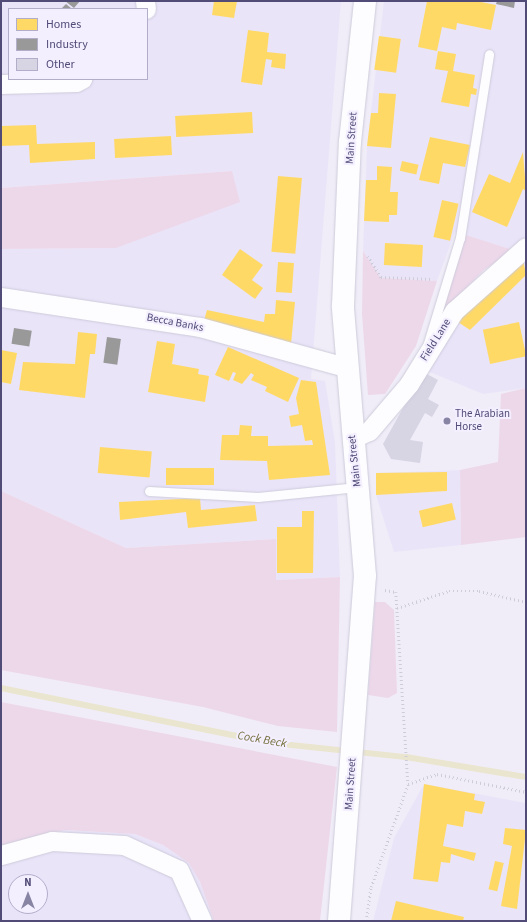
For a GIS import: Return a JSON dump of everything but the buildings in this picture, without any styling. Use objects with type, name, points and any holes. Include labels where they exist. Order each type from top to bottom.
[{"type":"street","name":"Main Street","points":[[339,921],[358,700],[364,576],[358,487],[345,367],[343,306],[347,248],[350,142],[365,1]]},
{"type":"street","points":[[1,84],[76,82],[80,80]]},
{"type":"street","name":"Field Lane","points":[[352,438],[369,431],[425,358],[454,311],[526,247]]},
{"type":"street","name":"Becca Banks","points":[[1,297],[200,327],[345,367]]},
{"type":"street","points":[[1,855],[52,841],[124,845],[179,870],[202,921]]},
{"type":"lane","points":[[425,358],[446,280],[460,238],[490,54]]},
{"type":"lane","points":[[149,492],[258,497],[358,487]]},
{"type":"path","points":[[347,248],[363,248],[381,277],[446,280]]},
{"type":"path","points":[[364,576],[381,588],[396,592],[402,727],[408,784],[371,887],[366,921]]},
{"type":"path","points":[[397,608],[449,591],[479,591],[526,602]]},
{"type":"path","points":[[408,784],[437,774],[526,792]]},
{"type":"shaded area","points":[[1,1],[341,1],[311,379],[325,381],[335,442],[340,577],[276,580],[276,539],[126,548],[1,491],[1,249],[116,248],[232,171],[1,188]]},
{"type":"shaded area","points":[[384,1],[526,1],[526,254],[455,232],[437,281],[381,278],[363,251],[367,146]]},
{"type":"shaded area","points":[[232,171],[240,202],[116,248],[1,249],[1,188]]},
{"type":"shaded area","points":[[466,235],[513,250],[484,270],[441,313]]},
{"type":"shaded area","points":[[363,251],[381,278],[437,281],[416,346],[385,394],[368,395],[362,314]]},
{"type":"shaded area","points":[[526,256],[526,388],[483,394],[425,370],[449,326]]},
{"type":"shaded area","points":[[526,388],[526,537],[461,545],[460,470],[498,462],[501,394]]},
{"type":"shaded area","points":[[460,470],[461,545],[394,552],[376,495],[376,473]]},
{"type":"shaded area","points":[[1,491],[126,548],[276,539],[276,580],[340,577],[337,732],[278,726],[203,707],[1,670]]},
{"type":"shaded area","points":[[375,602],[385,602],[394,610],[397,693],[388,698],[368,695]]},
{"type":"shaded area","points":[[1,702],[337,767],[320,921],[214,921],[200,882],[189,863],[163,845],[135,834],[65,830],[1,845]]},
{"type":"shaded area","points":[[424,784],[526,803],[526,921],[373,921],[394,838]]},
{"type":"shaded area","points":[[65,830],[135,834],[163,845],[189,863],[200,882],[214,921],[1,921],[1,845]]},
{"type":"waterway","name":"Cock Beck","points":[[1,688],[272,743],[406,757],[526,777]]},
{"type":"place","name":"The Arabian Horse","points":[[447,421]]}]
